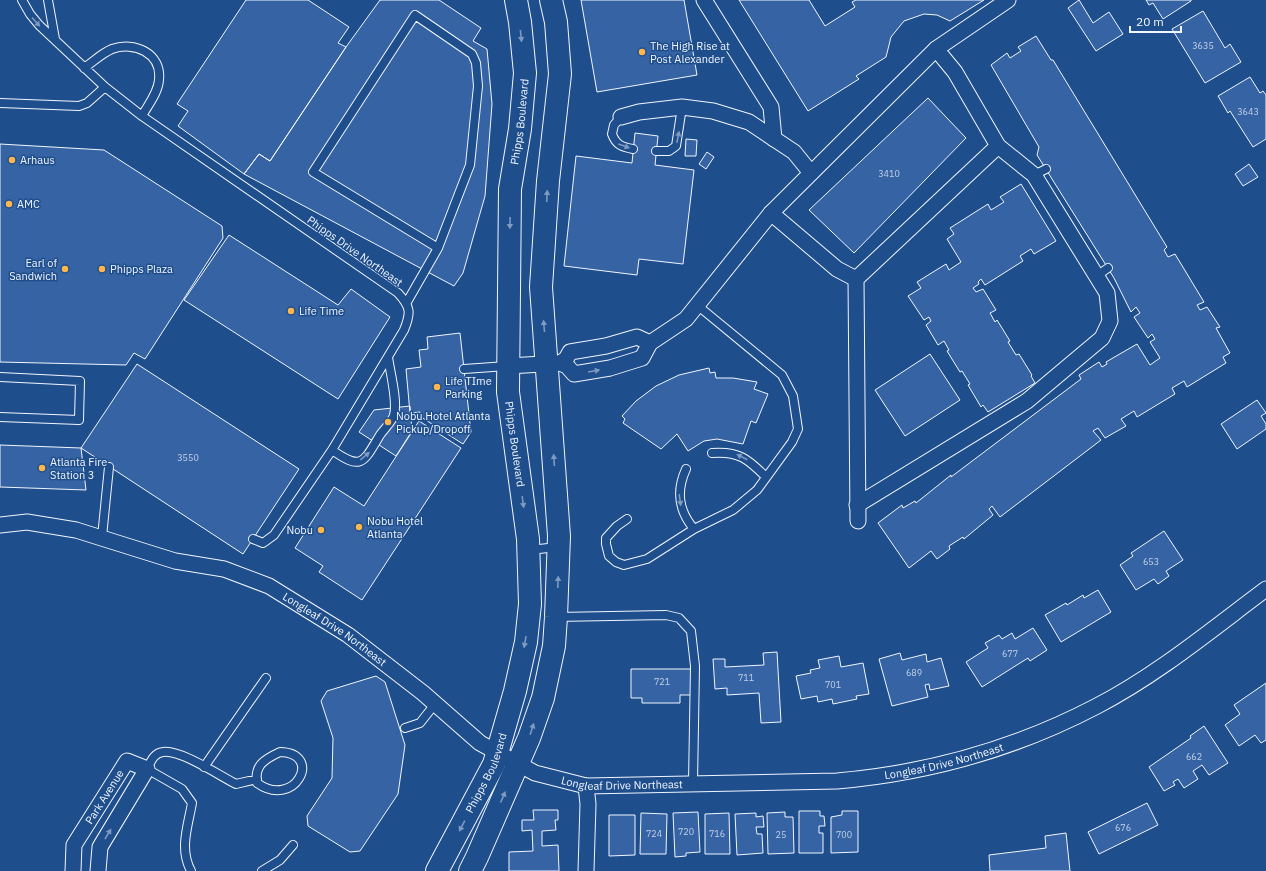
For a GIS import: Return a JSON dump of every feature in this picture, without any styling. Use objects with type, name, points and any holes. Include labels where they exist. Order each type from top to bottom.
[{"type":"main road","name":"Phipps Boulevard","points":[[437,871],[498,754],[515,691],[526,642],[530,604],[529,550],[509,403],[508,366],[510,189],[520,129],[525,73],[520,22],[516,0]]},
{"type":"main road","points":[[470,871],[478,857],[529,738],[543,698],[554,646],[559,546],[554,364],[541,287],[548,181],[560,74],[556,22],[551,0]]},
{"type":"street","points":[[704,0],[772,107],[774,139]]},
{"type":"street","points":[[508,366],[554,364],[567,366],[574,374],[610,368],[642,358],[650,343],[686,319],[771,213],[936,49],[1008,0]]},
{"type":"street","points":[[857,504],[1027,401],[1102,338],[1110,321],[1103,272],[1040,172],[998,146],[955,72],[936,49]]},
{"type":"street","points":[[621,117],[639,112],[682,108],[713,111],[749,122],[794,152],[811,173]]},
{"type":"street","points":[[858,521],[856,279],[998,146]]},
{"type":"street","points":[[771,213],[837,269],[856,279]]},
{"type":"street","points":[[554,364],[566,359],[570,352],[606,346],[637,337],[650,343]]},
{"type":"street","name":"Longleaf Drive Northeast","points":[[0,525],[27,522],[76,530],[175,561],[224,569],[269,586],[348,635],[435,704],[473,737],[498,754],[535,773],[586,786],[836,781],[918,771],[996,751],[1036,735],[1098,706],[1156,670],[1266,589]]},
{"type":"street","name":"Park Avenue","points":[[73,871],[74,845],[127,761],[147,769],[100,847],[98,871]]},
{"type":"street","points":[[586,786],[588,804],[586,871]]},
{"type":"lane","name":"Phipps Drive Northeast","points":[[22,0],[30,14],[105,87],[142,116],[398,293],[407,302],[408,319],[404,330],[332,450],[274,536],[263,543],[253,539]]},
{"type":"lane","points":[[48,0],[55,39]]},
{"type":"lane","points":[[407,302],[438,248],[470,165],[478,86],[476,63],[472,54],[415,15],[313,172],[438,248]]},
{"type":"lane","points":[[84,68],[111,49],[124,46],[138,47],[150,55],[157,66],[159,80],[154,96],[142,116]]},
{"type":"lane","points":[[0,103],[79,106],[91,100],[105,87]]},
{"type":"lane","points":[[656,151],[669,151],[676,146],[682,108]]},
{"type":"lane","points":[[621,117],[614,125],[612,134],[615,142],[623,147],[634,149]]},
{"type":"lane","points":[[627,519],[617,526],[606,538],[609,556],[616,562],[624,565],[647,559],[694,529],[733,510],[757,490],[792,442],[798,429],[793,396],[782,375],[697,305]]},
{"type":"lane","points":[[332,450],[349,461],[358,462],[369,455],[394,416],[395,406],[388,357]]},
{"type":"lane","points":[[464,369],[508,366]]},
{"type":"lane","points":[[0,377],[80,381],[79,420],[0,417]]},
{"type":"lane","points":[[371,385],[380,379],[385,378],[392,385]]},
{"type":"lane","points":[[712,452],[727,452],[742,456],[766,477]]},
{"type":"lane","points":[[102,537],[109,467]]},
{"type":"lane","points":[[686,469],[680,482],[679,497],[682,512],[694,529]]},
{"type":"lane","points":[[529,550],[559,546]]},
{"type":"lane","points":[[556,617],[666,615],[680,618],[691,630],[695,666],[693,783]]},
{"type":"lane","points":[[204,766],[266,678]]},
{"type":"lane","points":[[405,728],[420,723],[435,704]]},
{"type":"lane","points":[[191,871],[185,852],[184,838],[192,803],[182,789],[147,769],[153,757],[163,752],[182,755],[236,784],[257,780]]},
{"type":"lane","points":[[280,752],[289,752],[298,757],[302,765],[302,775],[296,783],[287,789],[278,791],[266,789],[257,782],[257,780],[256,772],[260,763],[268,757],[280,752]]},
{"type":"lane","points":[[262,871],[280,860],[293,845]]},
{"type":"building","points":[[246,0],[308,0],[349,27],[338,43],[346,47],[270,161],[259,154],[244,174],[178,126],[188,111],[177,104]]},
{"type":"building","points":[[380,0],[439,0],[481,28],[473,41],[487,49],[492,104],[485,196],[463,273],[454,286],[244,174],[259,154],[270,161],[346,47]]},
{"type":"building","name":"The High Rise at Post Alexander","points":[[581,0],[684,0],[697,75],[597,92]]},
{"type":"building","points":[[739,0],[809,0],[825,26],[855,7],[852,2],[856,0],[984,0],[950,21],[937,15],[924,14],[904,21],[891,37],[886,57],[856,76],[859,79],[808,111]]},
{"type":"building","points":[[1079,0],[1093,23],[1109,12],[1123,34],[1096,51],[1068,8]]},
{"type":"building","points":[[1146,0],[1191,1],[1163,19],[1153,3],[1149,5]]},
{"type":"building","points":[[1203,11],[1225,48],[1230,44],[1241,62],[1205,83],[1172,29]]},
{"type":"building","points":[[1036,36],[1051,60],[1053,60],[1167,247],[1164,250],[1168,257],[1175,254],[1204,302],[1197,305],[1200,310],[1207,307],[1220,327],[1216,328],[1230,353],[1223,357],[1226,363],[1187,387],[1184,381],[1172,388],[1175,394],[1137,417],[1134,411],[1121,419],[1126,426],[1105,438],[1098,428],[1093,431],[1101,440],[1000,517],[992,506],[989,509],[993,515],[964,539],[963,537],[949,546],[950,549],[937,559],[931,551],[909,568],[878,523],[902,505],[903,508],[915,501],[916,503],[951,475],[951,477],[1081,379],[1079,375],[1099,362],[1102,367],[1107,364],[1106,362],[1137,344],[1150,365],[1160,358],[1150,342],[1155,339],[1152,334],[1148,338],[1134,317],[1140,313],[1136,307],[1131,312],[1114,278],[1037,155],[1039,147],[991,65],[1007,53],[1010,58],[1021,51],[1018,47]]},
{"type":"building","points":[[1250,77],[1260,93],[1263,91],[1266,95],[1266,139],[1253,147],[1230,111],[1228,113],[1218,96]]},
{"type":"building","points":[[928,98],[966,138],[854,253],[809,210]]},
{"type":"building","points":[[635,133],[658,136],[655,165],[694,170],[683,264],[639,259],[637,275],[564,266],[576,156],[632,163]]},
{"type":"building","points":[[686,139],[697,140],[696,156],[685,156]]},
{"type":"building","name":"Phipps Plaza","points":[[0,144],[104,150],[222,226],[223,238],[145,359],[134,353],[126,365],[0,362]]},
{"type":"building","points":[[707,152],[714,157],[706,169],[699,164]]},
{"type":"building","points":[[1249,164],[1258,177],[1243,186],[1235,174]]},
{"type":"building","points":[[1021,184],[1056,241],[1034,254],[1031,249],[1020,256],[1023,261],[985,285],[981,279],[978,282],[979,284],[973,288],[976,292],[983,289],[996,310],[990,313],[995,322],[997,320],[1010,341],[1008,342],[1016,355],[1019,354],[1032,375],[1031,376],[1035,383],[988,412],[983,405],[981,407],[968,385],[970,384],[962,371],[960,372],[947,351],[949,350],[944,341],[938,345],[926,325],[931,321],[929,317],[924,320],[908,296],[921,288],[917,282],[946,264],[949,270],[961,262],[947,239],[954,234],[950,228],[988,204],[991,210],[1004,202],[1000,197]]},
{"type":"building","name":"Life Time","points":[[229,235],[338,305],[351,289],[390,317],[338,399],[184,300]]},
{"type":"building","name":"Life TIme Parking","points":[[460,333],[471,432],[463,444],[421,417],[420,412],[410,413],[406,369],[421,367],[419,350],[428,349],[427,337]]},
{"type":"building","points":[[930,354],[960,400],[905,436],[875,390]]},
{"type":"building","points":[[137,364],[299,469],[243,554],[81,448]]},
{"type":"building","points":[[709,368],[710,373],[715,372],[716,378],[733,378],[757,382],[754,389],[768,394],[756,423],[751,421],[743,444],[717,439],[704,441],[688,451],[677,434],[661,449],[623,423],[625,419],[622,416],[636,401],[656,386],[679,375]]},
{"type":"building","points":[[1257,400],[1266,413],[1261,416],[1266,424],[1266,429],[1237,449],[1221,424]]},
{"type":"building","name":"Nobu Hotel Atlanta Pickup/Dropoff","points":[[410,406],[412,431],[396,456],[359,432],[374,410]]},
{"type":"building","name":"Nobu Hotel Atlanta","points":[[419,421],[461,448],[362,600],[319,572],[323,566],[295,548],[334,487],[364,506]]},
{"type":"building","name":"Atlanta Fire Station 3","points":[[0,445],[81,448],[86,490],[0,487]]},
{"type":"building","points":[[1164,531],[1183,560],[1166,571],[1169,576],[1158,584],[1154,579],[1136,590],[1120,565],[1133,556],[1131,553]]},
{"type":"building","points":[[1098,590],[1111,612],[1061,642],[1045,615],[1066,603],[1067,605],[1083,595],[1084,598]]},
{"type":"building","points":[[1033,628],[1047,650],[1030,661],[1028,658],[982,687],[966,662],[988,648],[985,643],[999,635],[1002,639],[1012,633],[1015,639]]},
{"type":"building","points":[[777,652],[781,722],[761,723],[759,693],[727,695],[727,688],[715,689],[713,659],[725,659],[725,667],[764,665],[763,653]]},
{"type":"building","points":[[900,653],[902,660],[926,654],[927,662],[941,658],[949,686],[930,690],[929,684],[925,685],[928,697],[892,706],[879,659]]},
{"type":"building","points":[[839,656],[841,667],[863,663],[869,694],[856,696],[857,699],[833,704],[832,699],[818,702],[817,696],[801,699],[796,676],[811,673],[810,670],[820,668],[818,660]]},
{"type":"building","points":[[631,669],[693,669],[693,695],[680,695],[680,703],[642,703],[642,698],[631,698]]},
{"type":"building","points":[[376,676],[385,682],[405,745],[398,794],[360,851],[350,852],[308,826],[307,816],[332,778],[333,738],[321,701],[327,691]]},
{"type":"building","points":[[1266,683],[1266,740],[1261,743],[1255,735],[1239,746],[1225,725],[1240,714],[1234,705]]},
{"type":"building","points":[[1204,726],[1228,763],[1209,775],[1202,765],[1193,771],[1198,779],[1184,788],[1178,779],[1173,782],[1175,785],[1164,791],[1149,767],[1191,738],[1190,736]]},
{"type":"building","points":[[1147,803],[1158,825],[1099,854],[1088,832]]},
{"type":"building","points":[[533,810],[558,810],[558,820],[555,820],[556,830],[542,831],[542,846],[558,845],[559,871],[509,871],[509,852],[533,851],[532,830],[522,831],[522,820],[534,820]]},
{"type":"building","points":[[799,811],[820,811],[820,816],[824,816],[825,826],[819,826],[819,833],[823,833],[823,853],[799,853]]},
{"type":"building","points":[[842,811],[858,811],[858,852],[831,853],[831,817],[842,815]]},
{"type":"building","points":[[698,812],[700,852],[686,853],[686,856],[675,857],[673,813]]},
{"type":"building","points":[[785,812],[785,817],[793,817],[794,853],[768,854],[767,813]]},
{"type":"building","points":[[641,813],[667,814],[666,854],[640,854]]},
{"type":"building","points":[[729,813],[730,854],[705,854],[705,814]]},
{"type":"building","points":[[756,813],[756,817],[763,816],[764,827],[756,827],[757,834],[762,834],[763,853],[737,855],[735,814]]},
{"type":"building","points":[[609,815],[635,815],[635,855],[609,856]]},
{"type":"building","points":[[1066,833],[1070,871],[990,871],[989,855],[1046,848],[1045,836]]},
{"type":"place","name":"The High Rise at Post Alexander","points":[[642,52]]},
{"type":"place","name":"Arhaus","points":[[12,160]]},
{"type":"place","name":"AMC","points":[[9,204]]},
{"type":"place","name":"Earl of Sandwich","points":[[65,269]]},
{"type":"place","name":"Phipps Plaza","points":[[102,269]]},
{"type":"place","name":"Life Time","points":[[291,311]]},
{"type":"place","name":"Life TIme Parking","points":[[437,387]]},
{"type":"place","name":"Nobu Hotel Atlanta Pickup/Dropoff","points":[[388,422]]},
{"type":"place","name":"Atlanta Fire Station 3","points":[[42,468]]},
{"type":"place","name":"Nobu Hotel Atlanta","points":[[359,527]]},
{"type":"place","name":"Nobu","points":[[321,530]]}]
